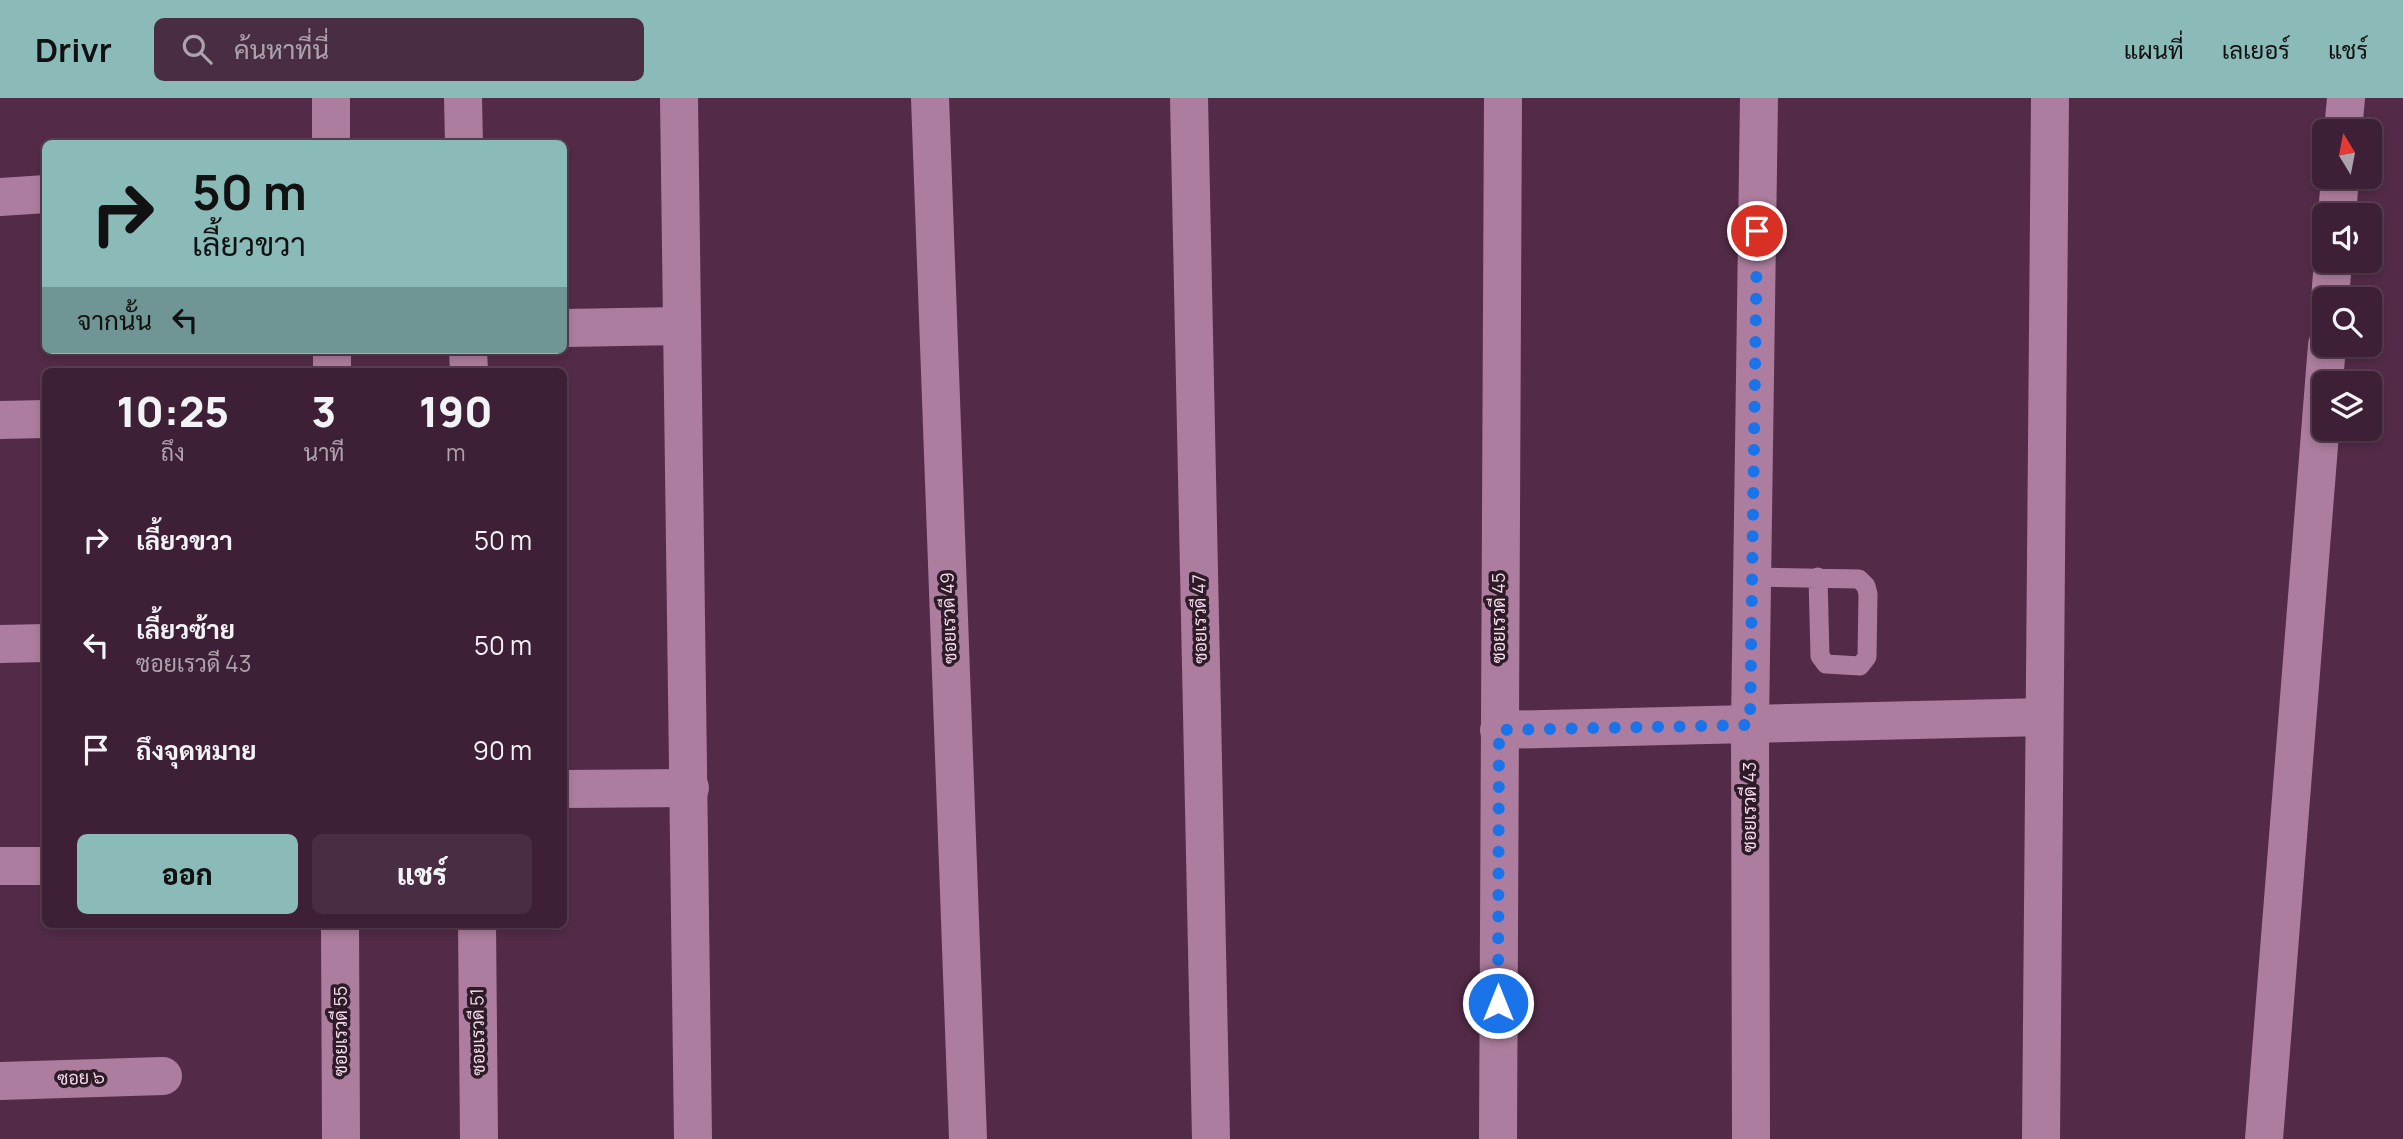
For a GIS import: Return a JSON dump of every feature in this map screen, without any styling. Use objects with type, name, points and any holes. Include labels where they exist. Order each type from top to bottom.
[{"type":"street","points":[[331,98],[331,140]]},
{"type":"street","points":[[463,98],[464,140]]},
{"type":"street","points":[[679,98],[693,1139]]},
{"type":"street","name":"ซอยเรวดี 49","points":[[930,98],[968,1139]]},
{"type":"street","name":"ซอยเรวดี 47","points":[[1189,98],[1212,1139]]},
{"type":"street","name":"ซอยเรวดี 45","points":[[1498,1139],[1503,98]]},
{"type":"street","name":"ซอยเรวดี 43","points":[[1751,1139],[1750,725],[1759,98]]},
{"type":"street","points":[[2041,1139],[2050,98]]},
{"type":"street","points":[[2344,119],[2346,98]]},
{"type":"street","points":[[0,197],[42,194]]},
{"type":"street","points":[[567,328],[681,327]]},
{"type":"street","points":[[2264,1139],[2326,357]]},
{"type":"street","points":[[0,420],[42,419]]},
{"type":"street","points":[[0,644],[42,643]]},
{"type":"street","points":[[1499,730],[2044,717]]},
{"type":"street","points":[[567,789],[690,788]]},
{"type":"street","points":[[0,866],[42,866]]},
{"type":"street","name":"ซอยเรวดี 55","points":[[340,928],[341,1139]]},
{"type":"street","name":"ซอยเรวดี 51","points":[[477,928],[479,1139]]},
{"type":"street","name":"ซอย ๖","points":[[0,1081],[163,1076]]},
{"type":"lane","points":[[1753,577],[1818,577],[1860,579],[1868,594],[1867,657],[1860,666],[1826,664],[1820,656],[1818,577]]},
{"type":"route","points":[[1498,1003],[1499,730],[1750,725],[1757,231]]}]
